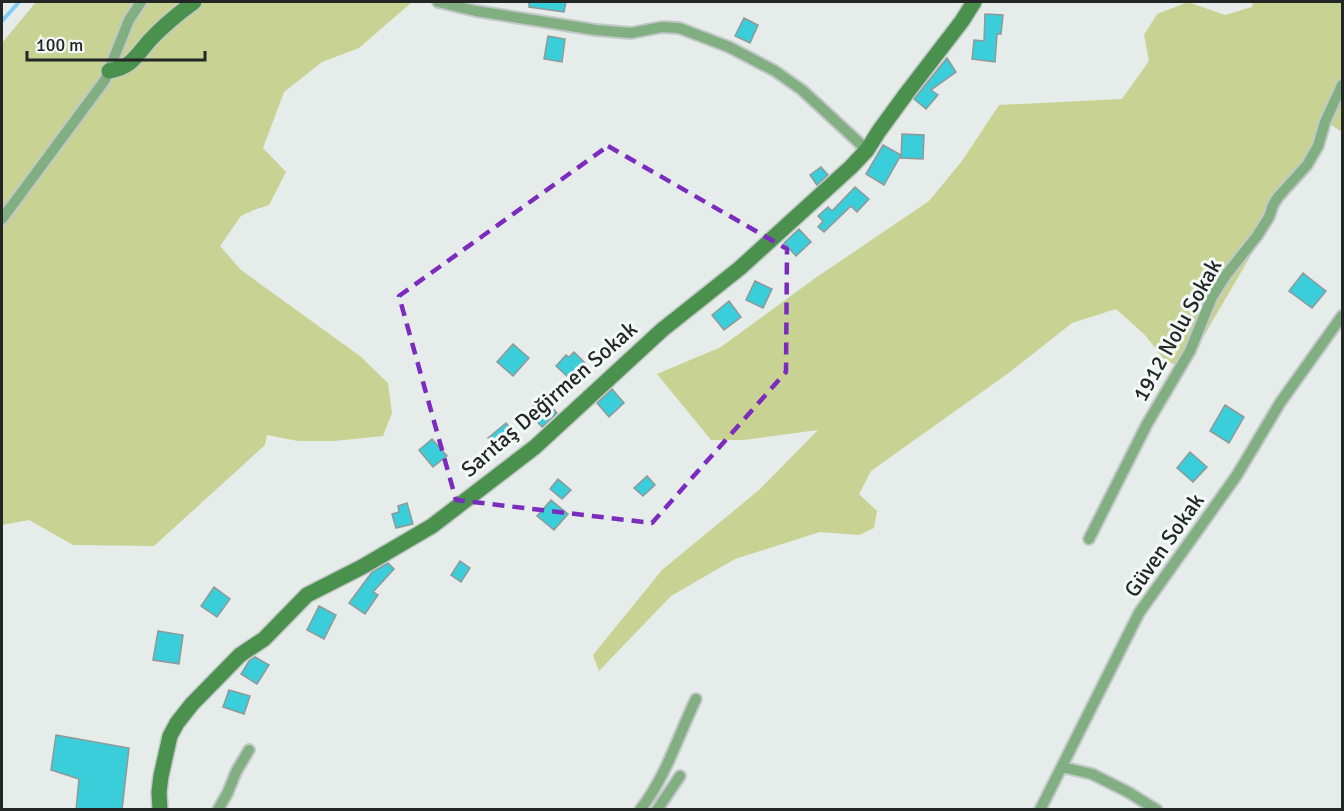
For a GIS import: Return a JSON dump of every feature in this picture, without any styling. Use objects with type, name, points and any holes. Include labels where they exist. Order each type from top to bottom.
[{"type":"street","points":[[2,219],[105,80],[129,20],[141,2]]},
{"type":"street","points":[[109,71],[119,70],[133,61],[161,29],[194,2]]},
{"type":"street","points":[[438,2],[476,11],[596,30],[631,33],[662,27],[679,28],[729,47],[775,71],[802,90],[867,150]]},
{"type":"street","name":"Sarıtaş Değirmen Sokak","points":[[160,810],[161,776],[170,736],[192,704],[240,656],[264,639],[307,595],[362,567],[432,526],[535,447],[662,330],[740,268],[867,150],[879,130],[974,2]]},
{"type":"street","name":"1912 Nolu Sokak","points":[[1089,539],[1147,424],[1190,351],[1212,297],[1269,218],[1278,197],[1307,165],[1318,146],[1324,122],[1342,85]]},
{"type":"street","name":"Güven Sokak","points":[[1040,810],[1139,613],[1237,475],[1280,403],[1342,316]]},
{"type":"street","points":[[640,810],[659,780],[696,699]]},
{"type":"street","points":[[218,810],[249,750]]},
{"type":"street","points":[[1062,767],[1092,774],[1128,792],[1156,810]]},
{"type":"street","points":[[657,810],[680,776]]},
{"type":"highlighted area","points":[[608,146],[787,249],[786,372],[652,523],[456,500],[399,296]]},
{"type":"green space","points":[[36,2],[412,2],[359,48],[322,62],[284,92],[263,148],[286,172],[269,205],[241,216],[220,246],[241,270],[360,356],[388,383],[392,413],[383,436],[334,441],[298,441],[267,435],[265,445],[154,546],[73,545],[29,520],[2,525],[2,43]]},
{"type":"green space","points":[[1188,2],[1225,15],[1252,7],[1253,2],[1342,2],[1342,132],[1328,123],[1184,370],[1163,358],[1145,335],[1116,309],[1072,323],[1010,372],[871,471],[859,494],[877,511],[874,528],[859,535],[820,532],[735,559],[671,596],[599,671],[593,655],[662,570],[759,490],[818,430],[744,440],[711,440],[657,374],[721,347],[814,279],[929,201],[962,161],[999,105],[1122,99],[1149,61],[1144,35],[1157,14]]},
{"type":"building","points":[[529,2],[566,2],[564,12],[529,7]]},
{"type":"building","points":[[985,14],[1003,15],[1001,34],[997,34],[995,62],[972,59],[974,40],[984,41]]},
{"type":"building","points":[[744,18],[758,25],[750,43],[735,36]]},
{"type":"building","points":[[548,36],[565,39],[562,62],[544,59]]},
{"type":"building","points":[[947,58],[956,72],[931,90],[938,95],[926,109],[914,99]]},
{"type":"building","points":[[902,134],[924,135],[923,159],[901,158]]},
{"type":"building","points":[[883,145],[901,155],[884,185],[866,174]]},
{"type":"building","points":[[821,167],[828,175],[817,185],[810,175]]},
{"type":"building","points":[[855,187],[869,199],[857,212],[851,206],[824,232],[818,227],[823,221],[818,216],[828,207],[832,211]]},
{"type":"building","points":[[799,229],[811,242],[796,256],[784,243]]},
{"type":"building","points":[[1303,273],[1326,291],[1312,308],[1289,291]]},
{"type":"building","points":[[755,281],[772,289],[763,308],[746,300]]},
{"type":"building","points":[[729,301],[741,317],[724,330],[712,315]]},
{"type":"building","points":[[513,344],[529,358],[513,376],[497,362]]},
{"type":"building","points":[[574,352],[585,363],[570,379],[556,366],[566,355],[569,357]]},
{"type":"building","points":[[612,389],[624,403],[609,417],[597,403]]},
{"type":"building","points":[[543,397],[557,413],[542,427],[528,411]]},
{"type":"building","points":[[1225,405],[1244,417],[1229,443],[1210,431]]},
{"type":"building","points":[[506,423],[517,437],[499,451],[488,438]]},
{"type":"building","points":[[432,439],[447,456],[433,467],[419,450]]},
{"type":"building","points":[[1190,452],[1207,467],[1193,482],[1177,468]]},
{"type":"building","points":[[647,476],[655,485],[643,496],[634,488]]},
{"type":"building","points":[[558,479],[571,490],[562,499],[550,489]]},
{"type":"building","points":[[551,500],[568,514],[554,530],[537,516]]},
{"type":"building","points":[[407,503],[413,524],[396,528],[392,514],[399,512],[398,506]]},
{"type":"building","points":[[460,561],[470,568],[461,582],[451,575]]},
{"type":"building","points":[[388,563],[394,569],[373,592],[378,595],[365,614],[349,603],[372,572]]},
{"type":"building","points":[[214,587],[230,599],[217,617],[201,606]]},
{"type":"building","points":[[319,606],[336,615],[324,639],[307,630]]},
{"type":"building","points":[[158,631],[183,635],[179,664],[153,660]]},
{"type":"building","points":[[255,657],[269,665],[257,684],[241,674],[249,661]]},
{"type":"building","points":[[229,690],[250,696],[244,714],[223,707]]},
{"type":"building","points":[[56,735],[129,748],[122,810],[76,810],[79,779],[51,770]]},
{"type":"waterway","points":[[2,21],[19,2]]}]
